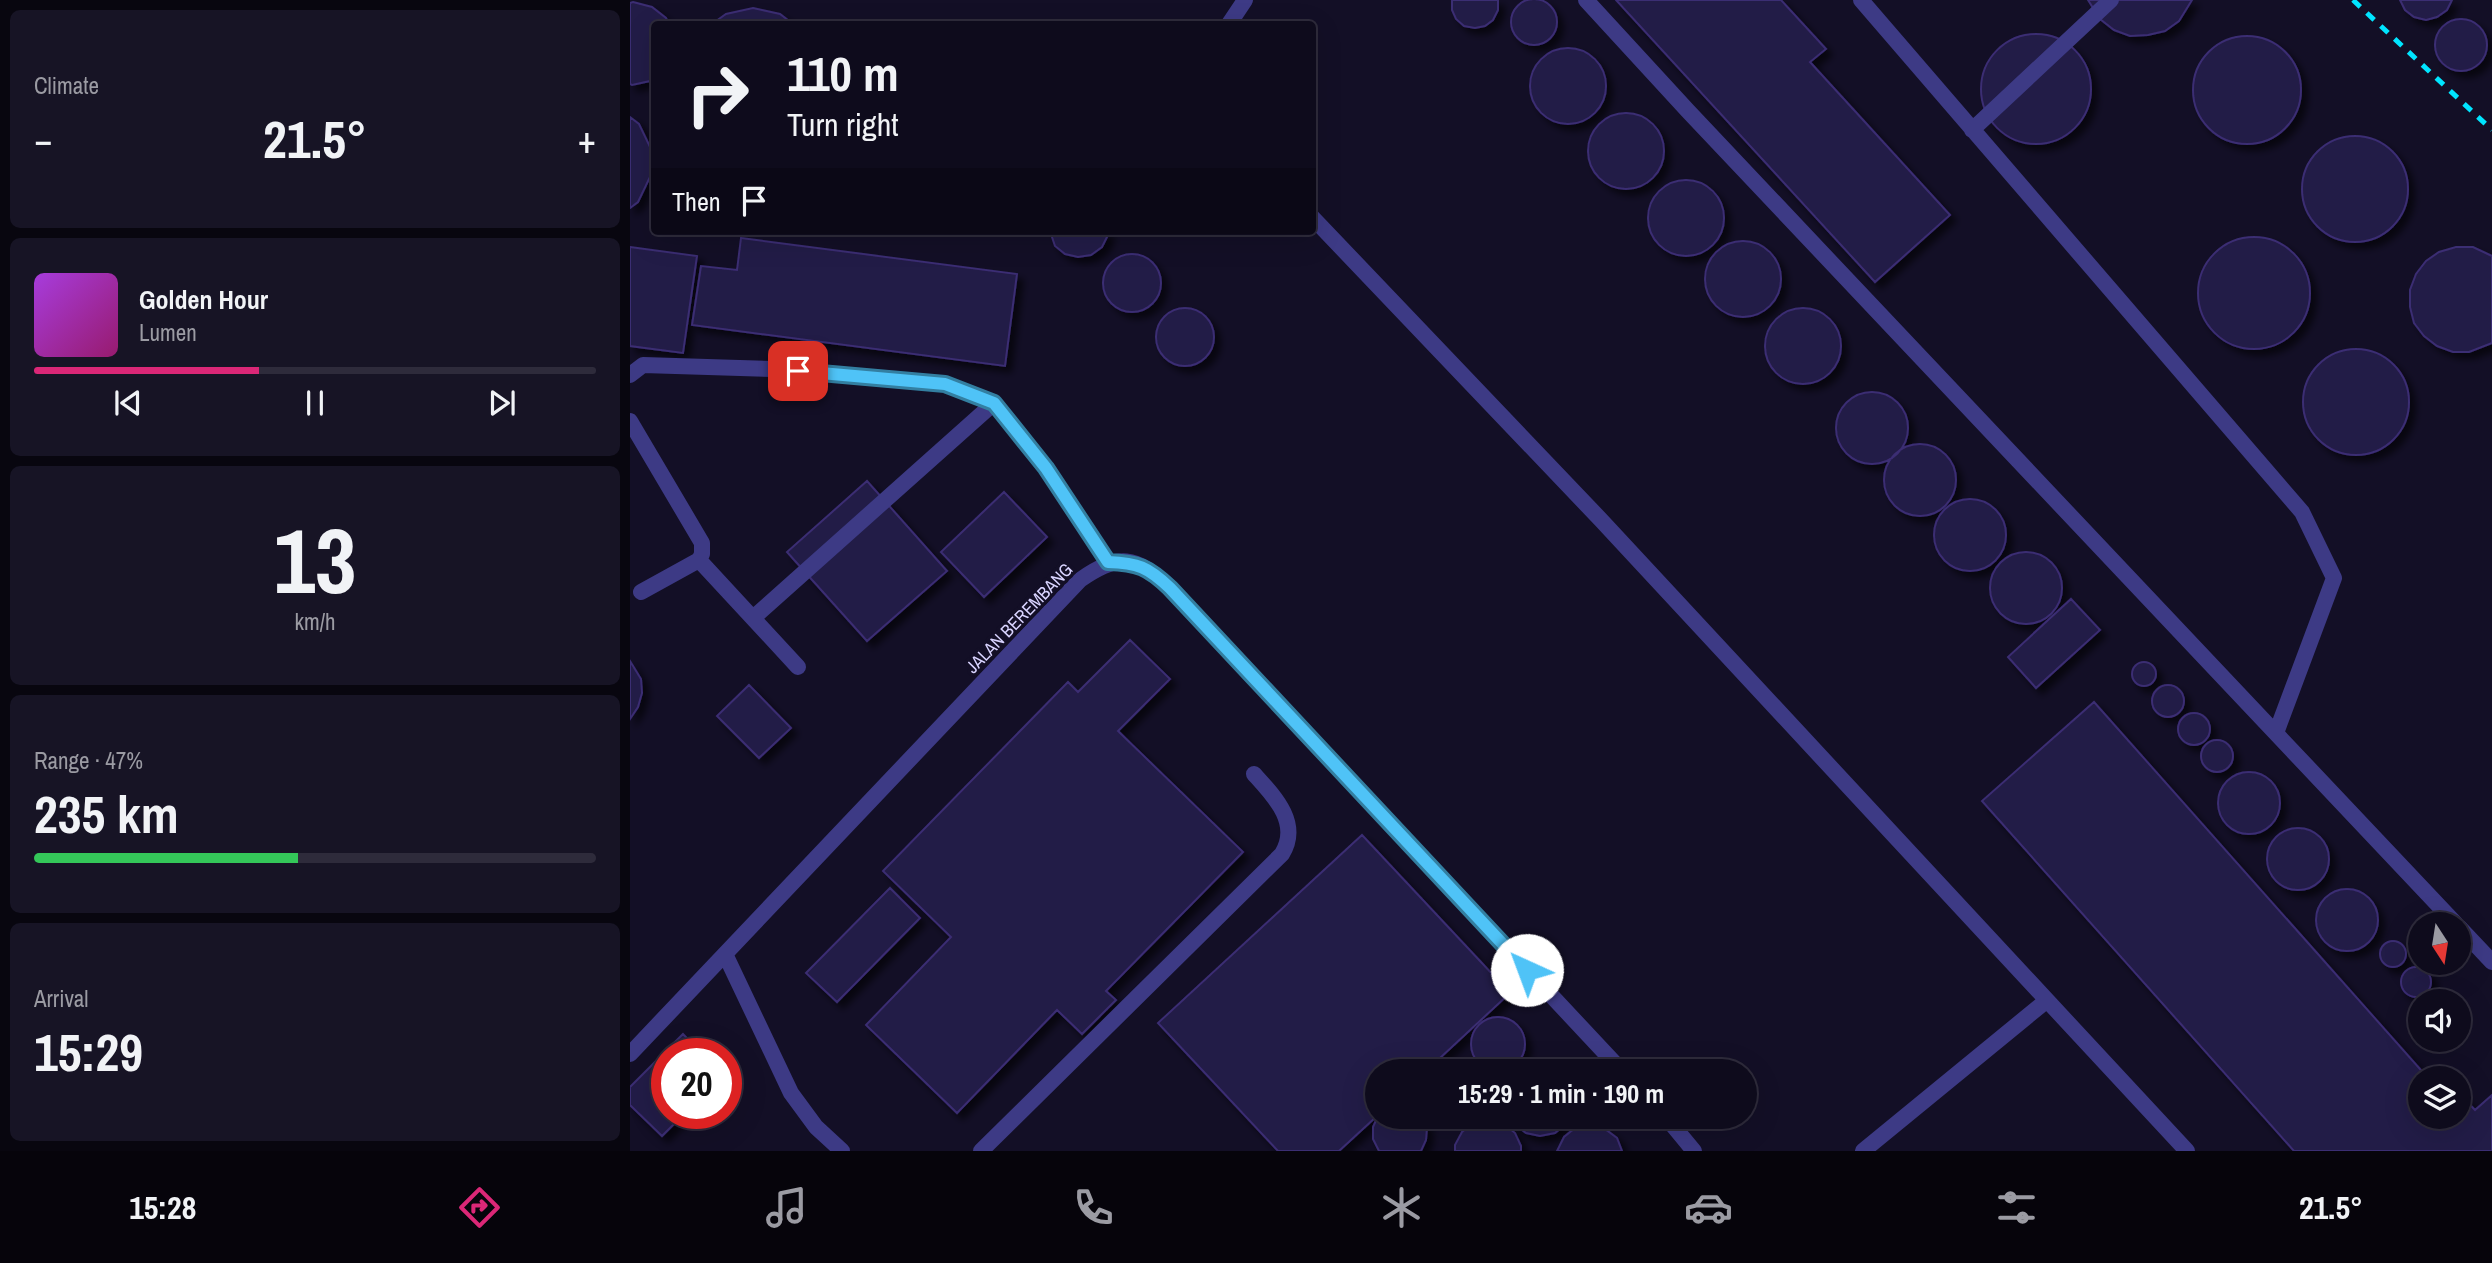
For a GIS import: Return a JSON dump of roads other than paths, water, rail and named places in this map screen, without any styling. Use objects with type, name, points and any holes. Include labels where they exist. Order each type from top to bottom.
[{"type":"lane","points":[[1231,21],[1245,0]]},
{"type":"lane","points":[[1586,0],[2446,912]]},
{"type":"lane","points":[[1861,0],[2302,512],[2333,578],[2276,733]]},
{"type":"lane","points":[[1972,130],[2111,0]]},
{"type":"lane","points":[[1316,221],[1601,520],[2188,1151]]},
{"type":"lane","points":[[630,375],[643,365],[773,369],[945,384],[994,403],[1046,468],[1108,562],[1141,565],[1170,588],[1611,1059]]},
{"type":"lane","points":[[753,618],[994,403]]},
{"type":"lane","points":[[630,421],[702,543],[699,561],[641,592]]},
{"type":"lane","points":[[699,561],[799,667]]},
{"type":"lane","name":"JALAN BEREMBANG","points":[[630,1054],[1080,580],[1108,562]]},
{"type":"lane","points":[[981,1151],[1282,855],[1287,846],[1287,816],[1254,774]]},
{"type":"lane","points":[[2471,939],[2492,962]]},
{"type":"lane","points":[[725,954],[792,1093],[816,1126],[842,1151]]},
{"type":"lane","points":[[1863,1151],[2046,1001]]},
{"type":"lane","points":[[1676,1129],[1694,1151]]},
{"type":"railway","points":[[2353,0],[2492,130]]}]
